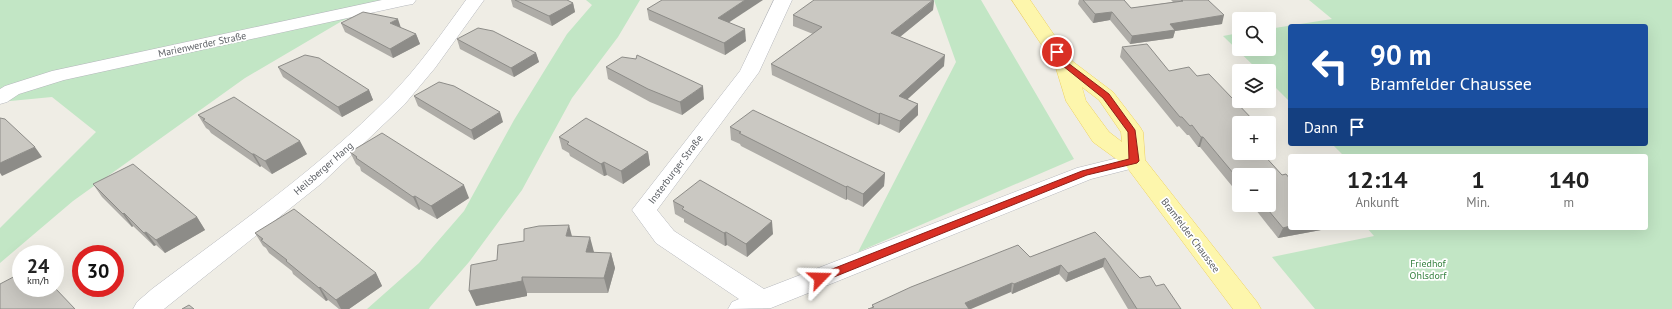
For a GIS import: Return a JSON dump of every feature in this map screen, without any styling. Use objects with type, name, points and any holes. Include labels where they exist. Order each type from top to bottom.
[{"type":"main road","name":"Bramfelder Chaussee","points":[[1021,0],[1066,64],[1106,96],[1132,132],[1134,161]]},
{"type":"main road","name":"Bramfelder Chaussee","points":[[1066,64],[1076,101],[1101,137],[1134,161],[1248,309]]},
{"type":"street","name":"Marienwerder Straße","points":[[0,98],[12,90],[59,75],[407,0]]},
{"type":"street","name":"Heilsberger Hang","points":[[146,309],[287,200],[333,162],[401,96],[442,47],[475,0]]},
{"type":"street","name":"Insterburger Straße","points":[[751,305],[665,237],[644,210],[749,72],[783,0]]},
{"type":"street","points":[[751,305],[1085,173],[1134,161]]},
{"type":"green space","points":[[0,0],[393,0],[342,21],[245,78],[73,201],[21,245],[12,245],[12,253],[0,263],[0,228],[96,132],[52,97],[0,102]]},
{"type":"green space","points":[[586,0],[640,0],[618,37],[572,98],[522,190],[469,262],[429,309],[367,309],[419,263],[464,211],[514,120],[567,34],[592,5]]},
{"type":"green space","points":[[934,0],[981,0],[1074,159],[858,252],[956,62]]},
{"type":"green space","name":"Friedhof Ohlsdorf","points":[[1309,0],[1672,0],[1672,309],[1315,309],[1272,257],[1374,236],[1369,230],[1648,230],[1648,154],[1342,154],[1334,146],[1648,146],[1648,24],[1300,24],[1332,19]]},
{"type":"green space","name":"Friedhof Ohlsdorf","points":[[1288,26],[1288,100],[1276,88],[1276,64],[1252,64],[1244,56],[1276,56],[1276,28]]},
{"type":"green space","name":"Friedhof Ohlsdorf","points":[[1232,34],[1232,45],[1223,36]]},
{"type":"building","points":[[515,0],[567,0],[573,3],[549,16]]},
{"type":"building","points":[[662,0],[745,0],[718,18],[745,29],[724,43],[647,9]]},
{"type":"building","points":[[814,0],[933,0],[891,33],[945,55],[899,96],[918,104],[900,121],[880,113],[879,114],[771,64],[822,27],[793,15]]},
{"type":"building","points":[[1083,0],[1124,0],[1131,8],[1183,1],[1181,0],[1208,0],[1224,15],[1170,24],[1175,30],[1132,36],[1112,12],[1095,14]]},
{"type":"building","points":[[363,12],[398,19],[390,23],[416,34],[390,49],[341,23]]},
{"type":"building","points":[[478,28],[493,31],[536,53],[511,68],[457,39]]},
{"type":"building","points":[[1147,44],[1169,71],[1189,67],[1197,76],[1209,74],[1232,98],[1232,108],[1242,108],[1249,116],[1232,116],[1232,160],[1268,160],[1276,168],[1232,168],[1232,172],[1192,125],[1190,126],[1182,117],[1180,117],[1122,47]]},
{"type":"building","points":[[305,55],[319,58],[369,90],[338,107],[278,67]]},
{"type":"building","points":[[637,55],[703,86],[680,102],[648,89],[606,67],[622,57],[636,59]]},
{"type":"building","points":[[439,82],[454,86],[500,112],[471,130],[414,96]]},
{"type":"building","points":[[234,97],[300,141],[265,161],[252,154],[198,115]]},
{"type":"building","points":[[753,110],[885,173],[863,194],[847,186],[846,187],[730,127]]},
{"type":"building","points":[[0,118],[5,119],[35,147],[0,163]]},
{"type":"building","points":[[586,118],[648,152],[621,171],[604,162],[601,164],[567,144],[569,142],[559,137]]},
{"type":"building","points":[[382,133],[464,185],[431,206],[415,196],[413,197],[356,158],[357,157],[350,152]]},
{"type":"building","points":[[133,164],[197,217],[156,240],[146,232],[144,233],[93,184]]},
{"type":"building","points":[[1276,168],[1282,175],[1286,174],[1288,176],[1288,227],[1283,228],[1270,212],[1276,212]]},
{"type":"building","points":[[700,180],[772,221],[746,244],[682,209],[684,207],[673,201]]},
{"type":"building","points":[[294,209],[376,273],[336,300],[320,287],[319,288],[261,240],[263,239],[255,233]]},
{"type":"building","points":[[569,225],[566,236],[590,237],[586,252],[611,253],[604,278],[522,277],[522,281],[469,291],[471,265],[497,260],[498,245],[524,241],[524,229],[539,226]]},
{"type":"building","points":[[1095,232],[1140,278],[1150,276],[1156,286],[1164,284],[1181,309],[1137,309],[1105,258],[1068,273],[1061,265],[1014,284],[1012,283],[965,303],[969,309],[868,309],[874,307],[872,305],[911,287],[1018,245],[1030,257]]},
{"type":"building","points":[[12,278],[12,297],[64,297],[75,309],[0,309],[0,284]]},
{"type":"building","points":[[189,305],[194,309],[182,309]]},
{"type":"route","points":[[820,278],[1085,173],[1134,161],[1132,132],[1106,96],[1066,64],[1057,52]]}]
